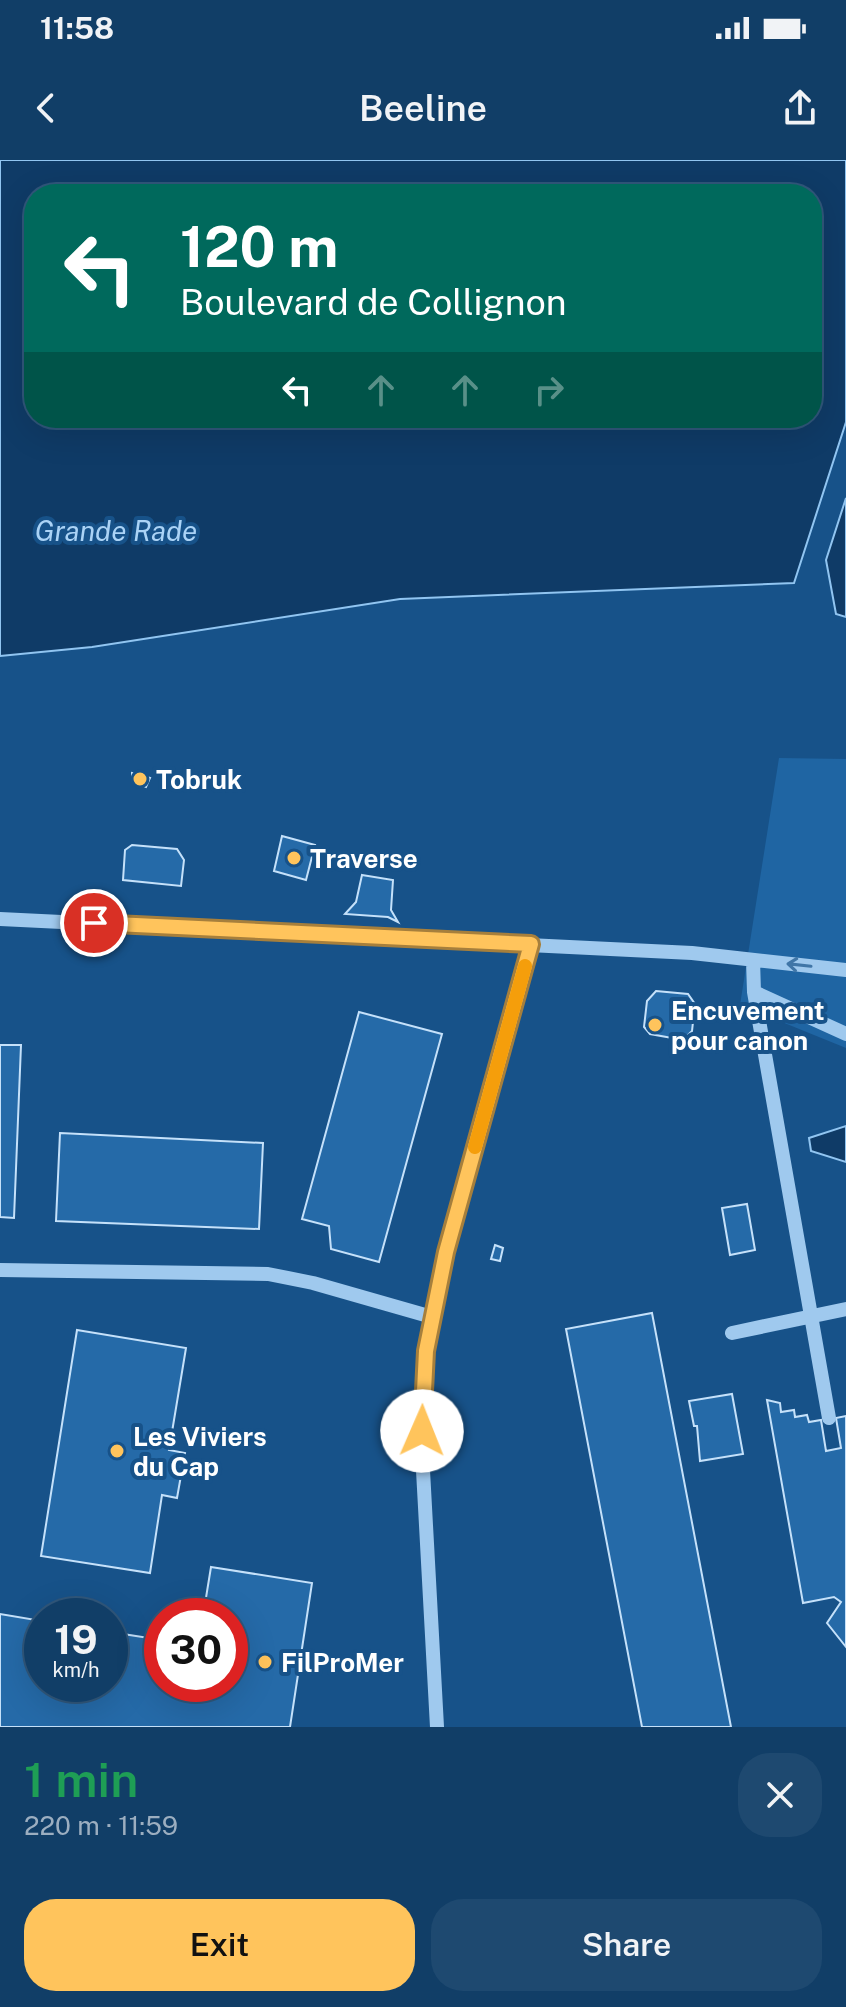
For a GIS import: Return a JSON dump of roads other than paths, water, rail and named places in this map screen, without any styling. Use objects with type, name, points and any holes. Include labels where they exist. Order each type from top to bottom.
[{"type":"street","points":[[0,919],[531,944],[846,970]]},
{"type":"street","points":[[437,1727],[422,1452],[423,1381],[446,1252],[531,944]]},
{"type":"street","points":[[753,960],[754,992],[829,1418]]},
{"type":"street","points":[[754,992],[846,1034]]},
{"type":"street","points":[[0,1270],[268,1274],[343,1291],[432,1317]]},
{"type":"street","points":[[732,1333],[846,1309]]},
{"type":"water","name":"Grande Rade","points":[[0,160],[846,160],[846,422],[794,583],[400,599],[92,647],[0,656]]},
{"type":"water","points":[[846,498],[846,617],[836,614],[826,560]]},
{"type":"water","points":[[846,1126],[846,1162],[811,1151],[809,1138]]},
{"type":"place","name":"Tobruk","points":[[140,779]]},
{"type":"place","name":"Traverse","points":[[294,858]]},
{"type":"place","name":"Encuvement pour canon","points":[[655,1025]]},
{"type":"place","name":"Les Viviers du Cap","points":[[117,1451]]},
{"type":"place","name":"FilProMer","points":[[265,1662]]}]
